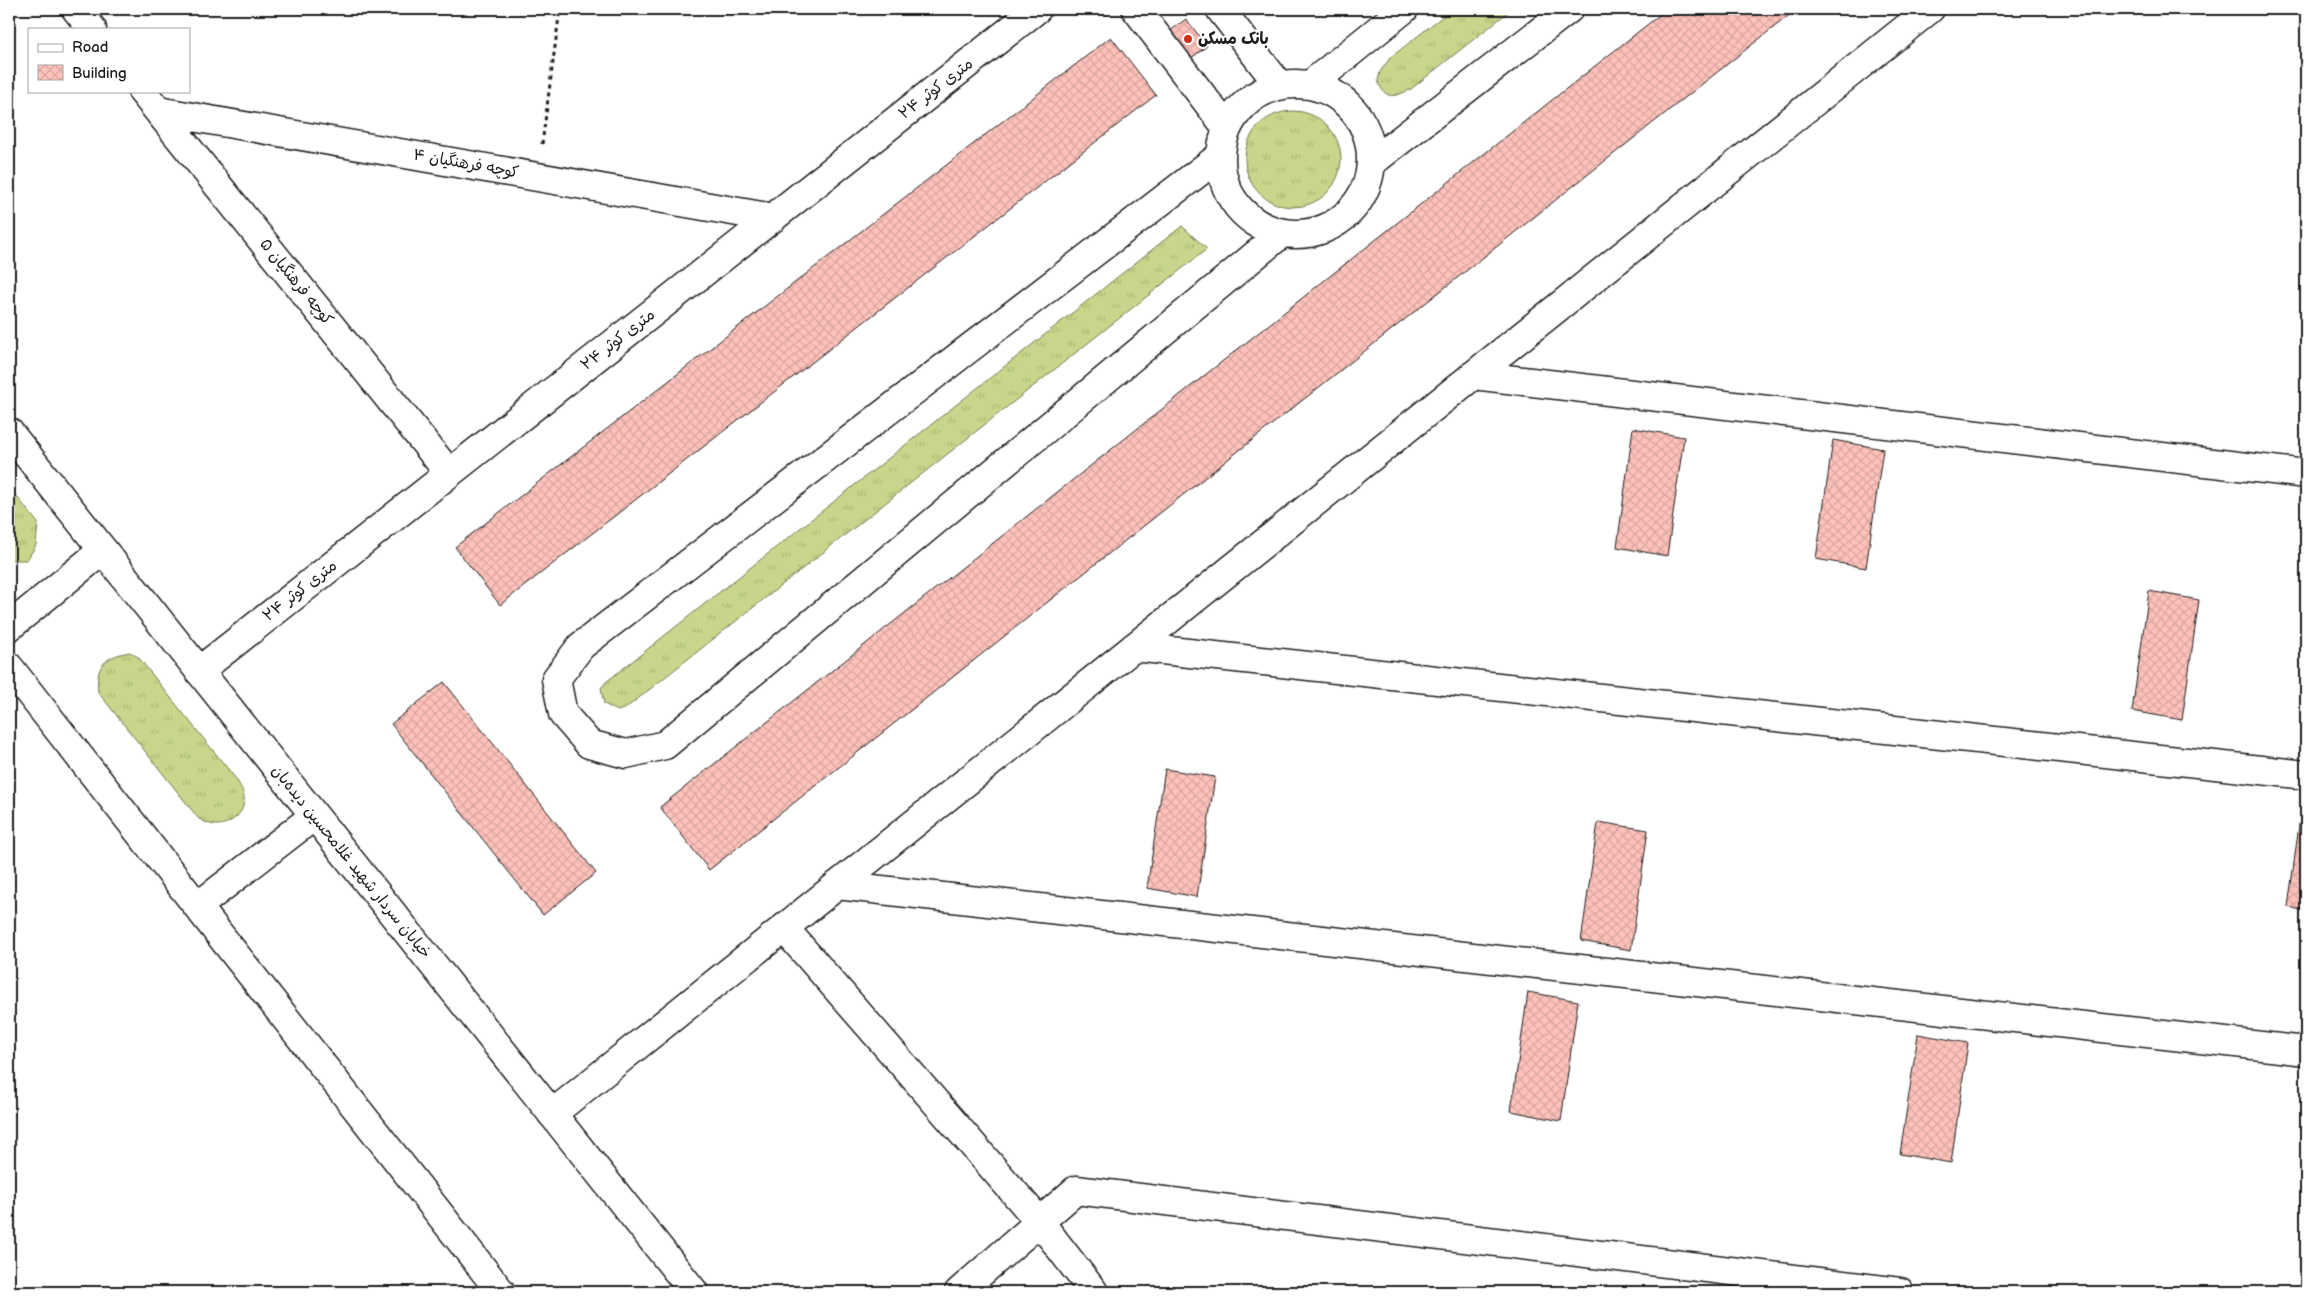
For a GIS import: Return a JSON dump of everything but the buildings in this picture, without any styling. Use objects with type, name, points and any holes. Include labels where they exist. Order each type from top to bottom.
[{"type":"street","points":[[76,9],[91,28]]},
{"type":"street","name":"۲۴ متری کوثر","points":[[199,671],[1037,9]]},
{"type":"street","points":[[1136,9],[1227,128]]},
{"type":"street","points":[[1220,9],[1279,86]]},
{"type":"street","points":[[1310,85],[1404,9]]},
{"type":"street","points":[[1371,163],[1569,9]]},
{"type":"street","points":[[552,1114],[1930,9]]},
{"type":"street","points":[[1310,85],[1330,92],[1348,105],[1361,122],[1369,142],[1371,163],[1367,184],[1361,197],[1343,219],[1324,229],[1303,234],[1282,233],[1261,226],[1244,214],[1235,203],[1223,177],[1220,156],[1227,128],[1234,116],[1249,100],[1279,86],[1310,85]]},
{"type":"street","name":"کوچه فرهنگیان ۴","points":[[150,101],[538,177],[773,218]]},
{"type":"street","name":"کوچه فرهنگیان ۵","points":[[150,101],[449,474]]},
{"type":"street","points":[[1220,156],[581,646],[556,679],[562,714],[589,744],[626,754],[665,745],[1282,233]]},
{"type":"street","points":[[1472,375],[2306,474]]},
{"type":"street","name":"خیابان سردار شهید غلامحسین دیده‌بان","points":[[9,432],[694,1292]]},
{"type":"street","points":[[9,627],[103,550]]},
{"type":"street","points":[[1134,647],[2306,775]]},
{"type":"street","points":[[9,667],[501,1292]]},
{"type":"street","points":[[198,906],[314,816]]},
{"type":"street","points":[[837,885],[2306,1051]]},
{"type":"street","points":[[784,928],[1039,1221],[1094,1292]]},
{"type":"street","points":[[959,1292],[1076,1190],[1900,1292]]},
{"type":"path","points":[[538,177],[560,9]]},
{"type":"green space","points":[[1452,9],[1512,9],[1411,89],[1395,95],[1384,92],[1378,81],[1380,72],[1390,58]]},
{"type":"green space","points":[[1293,111],[1311,115],[1327,125],[1337,141],[1341,159],[1337,177],[1327,193],[1311,203],[1293,207],[1275,203],[1259,193],[1249,177],[1245,159],[1249,141],[1259,125],[1275,115]]},
{"type":"green space","points":[[1182,226],[1207,249],[626,708],[618,711],[604,704],[601,688],[606,682]]},
{"type":"green space","points":[[9,487],[38,523],[36,545],[27,560],[9,560]]},
{"type":"green space","points":[[130,652],[138,657],[239,783],[244,795],[244,804],[242,810],[234,819],[216,825],[199,819],[98,692],[98,675],[104,664],[114,656]]},
{"type":"place","name":"بانک مسکن","points":[[1188,39]]}]
